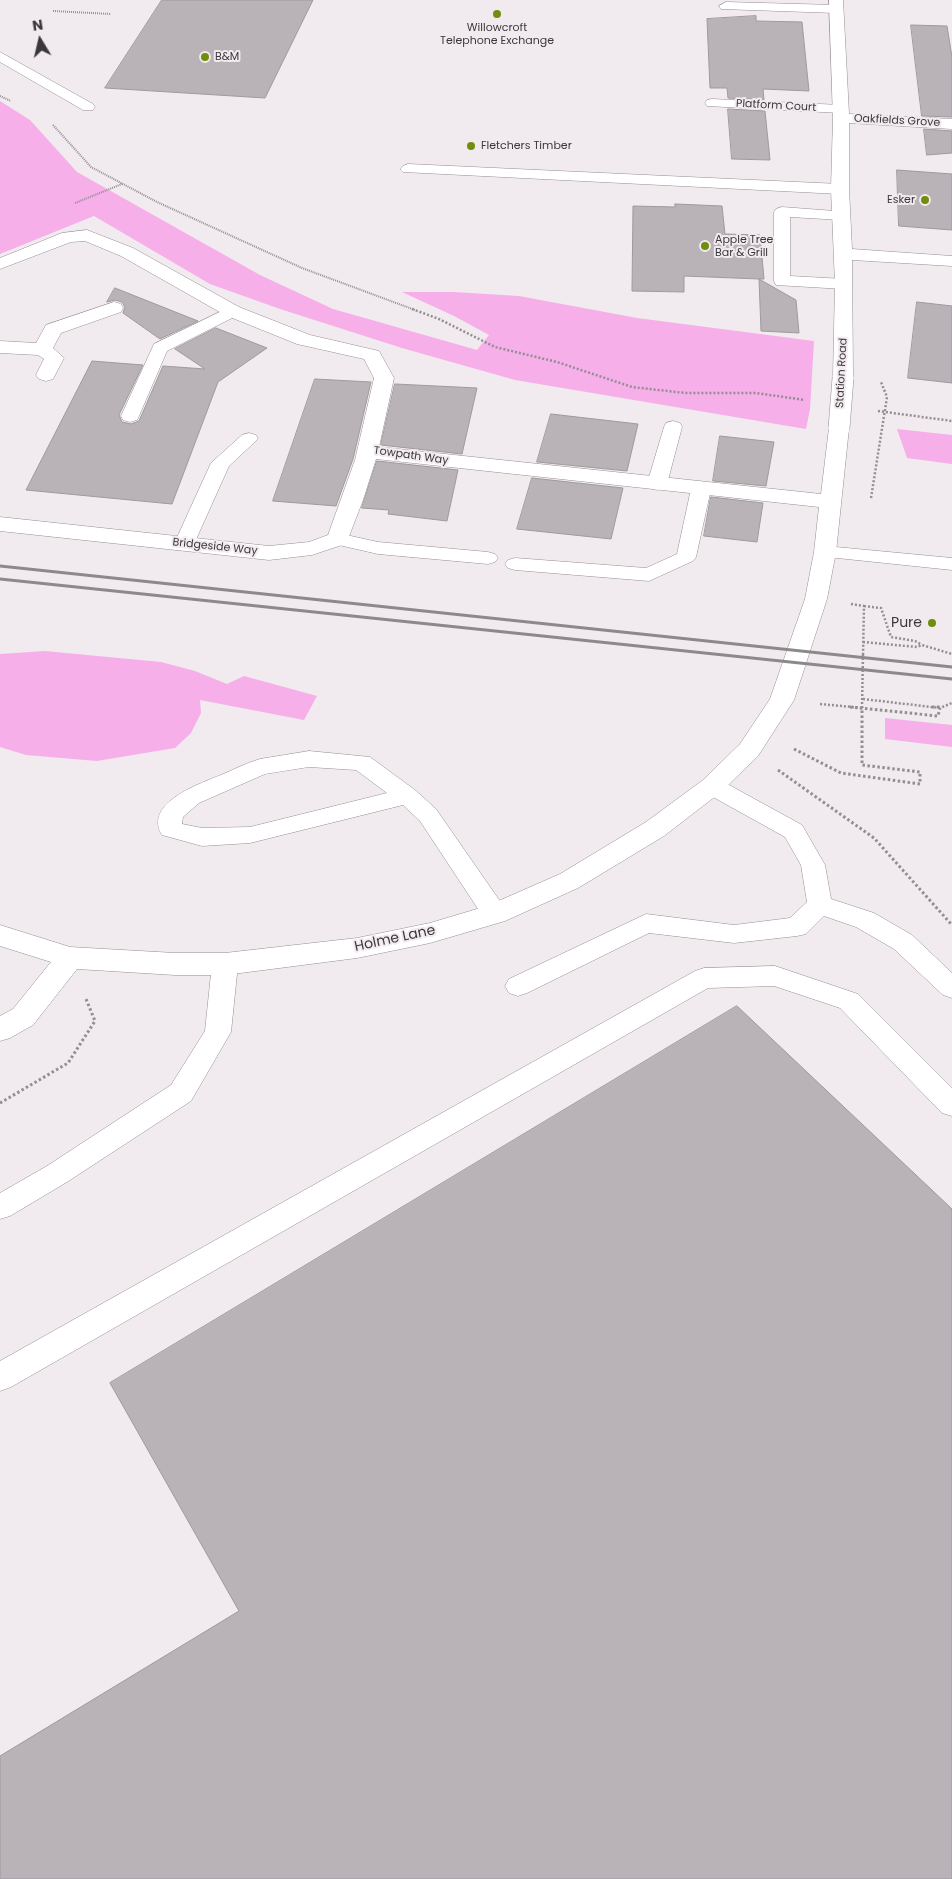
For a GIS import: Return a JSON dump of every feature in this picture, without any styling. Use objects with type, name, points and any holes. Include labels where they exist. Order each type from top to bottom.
[{"type":"street","name":"Station Road","points":[[755,741],[782,700],[816,599],[825,552],[831,502],[844,378],[844,284],[840,189],[841,114],[836,4]]},
{"type":"street","name":"Oakfields Grove","points":[[841,114],[952,124]]},
{"type":"street","name":"Towpath Way","points":[[0,264],[68,237],[87,235],[127,252],[232,311],[304,340],[372,355],[384,378],[369,452],[831,502]]},
{"type":"street","points":[[843,254],[952,261]]},
{"type":"street","points":[[43,349],[53,329],[114,308]]},
{"type":"street","points":[[0,347],[43,349],[54,358],[46,375]]},
{"type":"street","points":[[336,539],[346,519],[369,452]]},
{"type":"street","name":"Bridgeside Way","points":[[0,524],[269,553],[312,548],[336,539]]},
{"type":"street","name":"Holme Lane","points":[[0,935],[70,958],[139,963],[225,964],[357,948],[430,933],[495,914],[569,881],[624,850],[656,829],[712,786],[755,741]]},
{"type":"street","points":[[0,1030],[23,1017],[70,958]]},
{"type":"lane","points":[[726,6],[836,4]]},
{"type":"lane","points":[[0,56],[88,107]]},
{"type":"lane","name":"Platform Court","points":[[712,103],[841,114]]},
{"type":"lane","points":[[408,169],[840,189]]},
{"type":"lane","points":[[842,215],[782,212],[782,281],[844,284]]},
{"type":"lane","points":[[130,416],[160,348],[232,311]]},
{"type":"lane","points":[[657,484],[673,427]]},
{"type":"lane","points":[[184,544],[220,462],[249,439]]},
{"type":"lane","points":[[515,564],[649,575],[686,557],[701,489]]},
{"type":"lane","points":[[336,539],[378,548],[488,558]]},
{"type":"lane","points":[[825,552],[952,564]]},
{"type":"lane","points":[[407,796],[250,835],[202,837],[170,829],[171,814],[192,797],[261,767],[310,759],[362,763],[407,796],[428,815],[495,914]]},
{"type":"lane","points":[[712,786],[794,831],[813,865],[820,905]]},
{"type":"lane","points":[[518,986],[646,924],[734,934],[797,928],[820,905]]},
{"type":"lane","points":[[820,905],[865,920],[903,942],[952,988]]},
{"type":"lane","points":[[0,1207],[57,1174],[181,1094],[218,1032],[225,964]]},
{"type":"lane","points":[[0,1377],[704,978],[775,976],[849,1001],[952,1105]]},
{"type":"path","points":[[53,11],[112,14]]},
{"type":"path","points":[[0,96],[16,104]]},
{"type":"path","points":[[48,119],[91,167],[157,202],[302,268],[439,319],[495,347],[557,362],[632,387],[685,393],[756,393],[805,400]]},
{"type":"path","points":[[875,381],[882,383],[887,397],[884,412]]},
{"type":"path","points":[[874,410],[952,421]]},
{"type":"path","points":[[864,606],[881,608],[891,637],[916,641],[922,645],[952,654]]},
{"type":"path","points":[[755,741],[841,773],[920,784],[920,772],[862,765],[863,613]]},
{"type":"path","points":[[863,642],[917,647],[922,645]]},
{"type":"path","points":[[862,699],[940,708],[952,703]]},
{"type":"path","points":[[782,700],[938,716],[940,708]]},
{"type":"path","points":[[755,741],[874,838],[952,925]]},
{"type":"path","points":[[0,1103],[68,1063],[95,1021],[70,958]]},
{"type":"shaded area","points":[[0,101],[30,120],[77,172],[260,275],[333,309],[477,350],[489,335],[454,316],[402,292],[454,292],[519,296],[637,318],[814,341],[810,409],[806,429],[515,380],[402,348],[280,309],[210,284],[94,216],[0,254]]},
{"type":"shaded area","points":[[897,429],[952,435],[952,464],[907,458]]},
{"type":"shaded area","points":[[45,651],[161,662],[195,671],[227,684],[244,676],[317,696],[304,720],[200,700],[201,713],[191,733],[175,748],[97,761],[26,755],[0,747],[0,654]]},
{"type":"shaded area","points":[[885,718],[952,725],[952,747],[885,739]]},
{"type":"building","name":"B&M","points":[[162,0],[313,0],[265,98],[105,88]]},
{"type":"building","points":[[756,16],[756,21],[802,22],[809,91],[763,89],[764,100],[728,98],[727,88],[710,88],[707,19]]},
{"type":"building","points":[[911,25],[947,26],[952,57],[952,117],[922,116]]},
{"type":"building","points":[[728,109],[765,111],[770,160],[732,159]]},
{"type":"building","points":[[924,129],[952,131],[952,153],[927,155]]},
{"type":"building","name":"Esker","points":[[897,170],[952,174],[952,230],[899,226]]},
{"type":"building","name":"Apple Tree Bar & Grill","points":[[675,204],[722,206],[725,234],[760,235],[764,279],[684,276],[684,292],[632,291],[633,206],[675,207]]},
{"type":"building","points":[[759,279],[796,300],[799,333],[761,331]]},
{"type":"building","points":[[115,288],[198,321],[160,339],[123,313],[125,307],[122,302],[115,300],[107,302]]},
{"type":"building","points":[[917,302],[952,306],[952,383],[908,378]]},
{"type":"building","points":[[216,328],[267,348],[218,382],[172,504],[26,490],[92,361],[143,365],[119,415],[122,422],[131,424],[139,421],[163,366],[205,369],[175,349]]},
{"type":"building","points":[[315,379],[371,382],[353,459],[336,506],[273,501]]},
{"type":"building","points":[[395,384],[477,388],[462,454],[381,445]]},
{"type":"building","points":[[551,414],[638,424],[627,471],[537,462]]},
{"type":"building","points":[[720,436],[774,442],[766,486],[713,481]]},
{"type":"building","points":[[377,461],[458,470],[447,521],[388,514],[389,510],[362,508]]},
{"type":"building","points":[[532,478],[623,488],[611,539],[517,529]]},
{"type":"building","points":[[711,497],[763,503],[757,542],[704,536]]},
{"type":"building","points":[[737,1006],[952,1209],[952,1879],[0,1879],[0,1756],[239,1611],[110,1383]]},
{"type":"railway","points":[[0,566],[952,667]]},
{"type":"railway","points":[[0,579],[952,679]]},
{"type":"place","name":"Willowcroft Telephone Exchange","points":[[497,14]]},
{"type":"place","name":"B&M","points":[[205,57]]},
{"type":"place","name":"Fletchers Timber","points":[[471,146]]},
{"type":"place","name":"Esker","points":[[925,200]]},
{"type":"place","name":"Apple Tree Bar & Grill","points":[[705,246]]},
{"type":"place","name":"Pure","points":[[932,623]]}]
